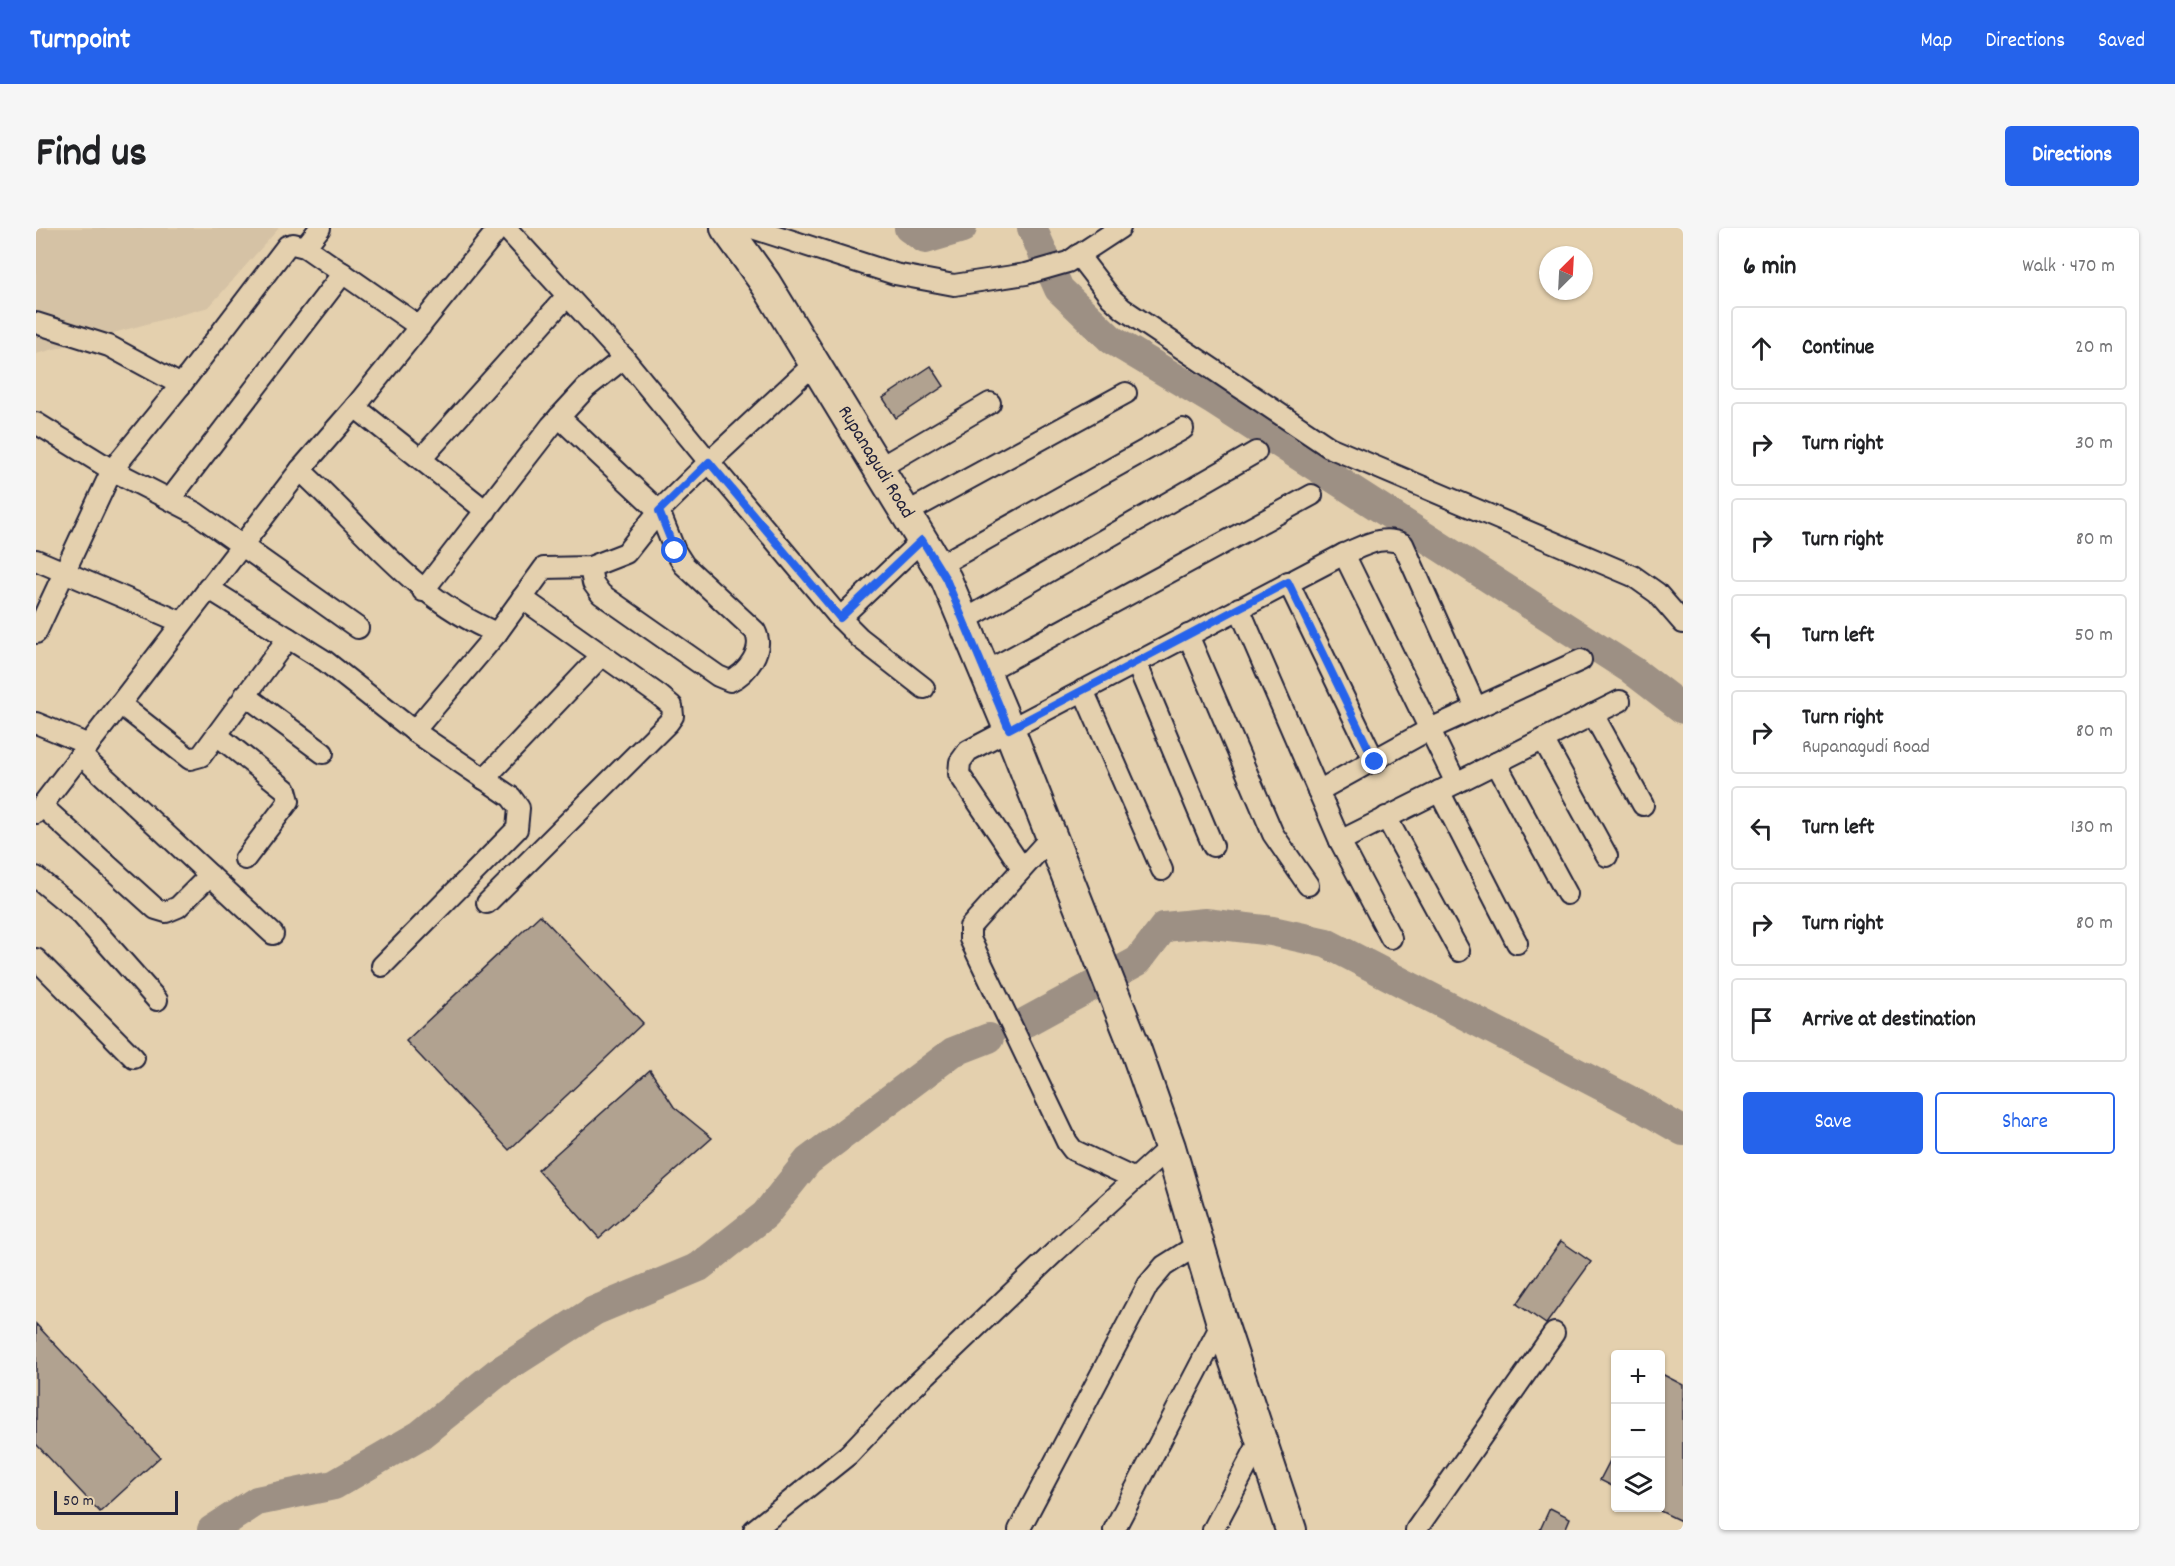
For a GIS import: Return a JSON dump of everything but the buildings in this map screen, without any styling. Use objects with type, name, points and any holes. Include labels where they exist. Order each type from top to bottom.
[{"type":"main road","name":"Rupanagudi Road","points":[[726,228],[766,284],[879,468],[938,566],[963,621],[1009,729],[1092,945],[1126,1026],[1170,1147],[1222,1323],[1291,1530]]},
{"type":"street","points":[[305,247],[320,228]]},
{"type":"street","points":[[210,875],[178,907],[166,912],[156,909],[39,809],[300,470],[355,407],[499,228]]},
{"type":"street","points":[[506,228],[624,358],[840,618],[860,638],[924,688]]},
{"type":"street","points":[[752,228],[895,274],[954,285],[1026,274],[1073,258],[1120,228]]},
{"type":"street","points":[[36,633],[112,470],[181,385],[282,252],[293,244],[305,247],[420,327]]},
{"type":"street","points":[[1073,258],[1123,309],[1316,440],[1633,576],[1657,592],[1683,623]]},
{"type":"street","points":[[171,498],[343,273]]},
{"type":"street","points":[[421,459],[567,296]]},
{"type":"street","points":[[36,323],[110,346],[181,385]]},
{"type":"street","points":[[423,591],[559,417],[586,388],[624,358]]},
{"type":"street","points":[[414,731],[497,633],[544,568],[590,567],[626,553],[659,511],[815,363]]},
{"type":"street","points":[[906,513],[1126,393]]},
{"type":"street","points":[[879,468],[990,403]]},
{"type":"street","points":[[355,407],[486,511]]},
{"type":"street","points":[[559,417],[659,511],[675,551],[684,565],[755,631],[760,640],[759,649],[740,676],[730,681],[718,676],[601,594],[593,583],[590,567]]},
{"type":"street","points":[[37,426],[112,470],[171,498],[243,544],[358,628]]},
{"type":"street","points":[[938,566],[1183,429]]},
{"type":"street","points":[[963,621],[1256,452]]},
{"type":"street","points":[[300,470],[423,591],[467,621],[497,633]]},
{"type":"street","points":[[985,672],[1312,495]]},
{"type":"street","points":[[1022,868],[959,774],[960,762],[968,751],[1344,554],[1391,538],[1403,544],[1476,708]]},
{"type":"street","points":[[840,618],[922,540]]},
{"type":"street","points":[[1344,554],[1430,729],[1447,787],[1516,944]]},
{"type":"street","points":[[36,560],[181,622]]},
{"type":"street","points":[[1288,582],[1375,762]]},
{"type":"street","points":[[208,588],[325,661],[414,731],[510,797],[519,808],[517,829],[382,966]]},
{"type":"street","points":[[487,903],[673,716],[672,706],[666,701],[522,598]]},
{"type":"street","points":[[1239,608],[1340,840],[1391,938]]},
{"type":"street","points":[[1188,635],[1273,834],[1308,885]]},
{"type":"street","points":[[120,704],[190,759],[201,756],[288,638]]},
{"type":"street","points":[[484,779],[602,655]]},
{"type":"street","points":[[1318,791],[1375,762],[1430,729],[1581,660]]},
{"type":"street","points":[[1136,662],[1214,846]]},
{"type":"street","points":[[1083,690],[1162,870]]},
{"type":"street","points":[[245,695],[323,753]]},
{"type":"street","points":[[1340,840],[1620,701]]},
{"type":"street","points":[[1593,714],[1643,805]]},
{"type":"street","points":[[36,723],[85,750],[210,875],[273,934]]},
{"type":"street","points":[[217,735],[286,790],[289,801],[245,859]]},
{"type":"street","points":[[1543,739],[1607,856]]},
{"type":"street","points":[[1496,763],[1567,894]]},
{"type":"street","points":[[1386,817],[1459,951]]},
{"type":"street","points":[[1051,837],[977,918],[970,927],[969,939],[1067,1142],[1073,1150],[1135,1179]]},
{"type":"street","points":[[36,877],[81,914],[157,1000]]},
{"type":"street","points":[[36,958],[134,1058]]},
{"type":"street","points":[[759,1528],[848,1455],[914,1387],[1170,1147]]},
{"type":"street","points":[[1019,1530],[1149,1285],[1164,1266],[1199,1244]]},
{"type":"street","points":[[1114,1530],[1222,1323]]},
{"type":"street","points":[[1416,1530],[1554,1333]]},
{"type":"street","points":[[1213,1530],[1261,1439]]},
{"type":"shaded area","points":[[36,228],[279,228],[209,307],[36,354]]},
{"type":"waterway","points":[[909,228],[925,239],[962,228]]},
{"type":"waterway","points":[[1032,228],[1059,289],[1112,340],[1214,401],[1632,670],[1683,709]]},
{"type":"waterway","points":[[1026,1022],[1138,961],[1164,927],[1205,923],[1272,931],[1326,943],[1629,1100],[1683,1131]]},
{"type":"waterway","points":[[212,1530],[257,1501],[334,1485],[420,1435],[497,1373],[594,1311],[699,1267],[765,1215],[808,1161],[953,1052],[989,1038]]},
{"type":"route","points":[[675,551],[659,511],[709,462],[840,618],[922,540],[946,579],[1009,729],[1288,582],[1375,762]]}]
